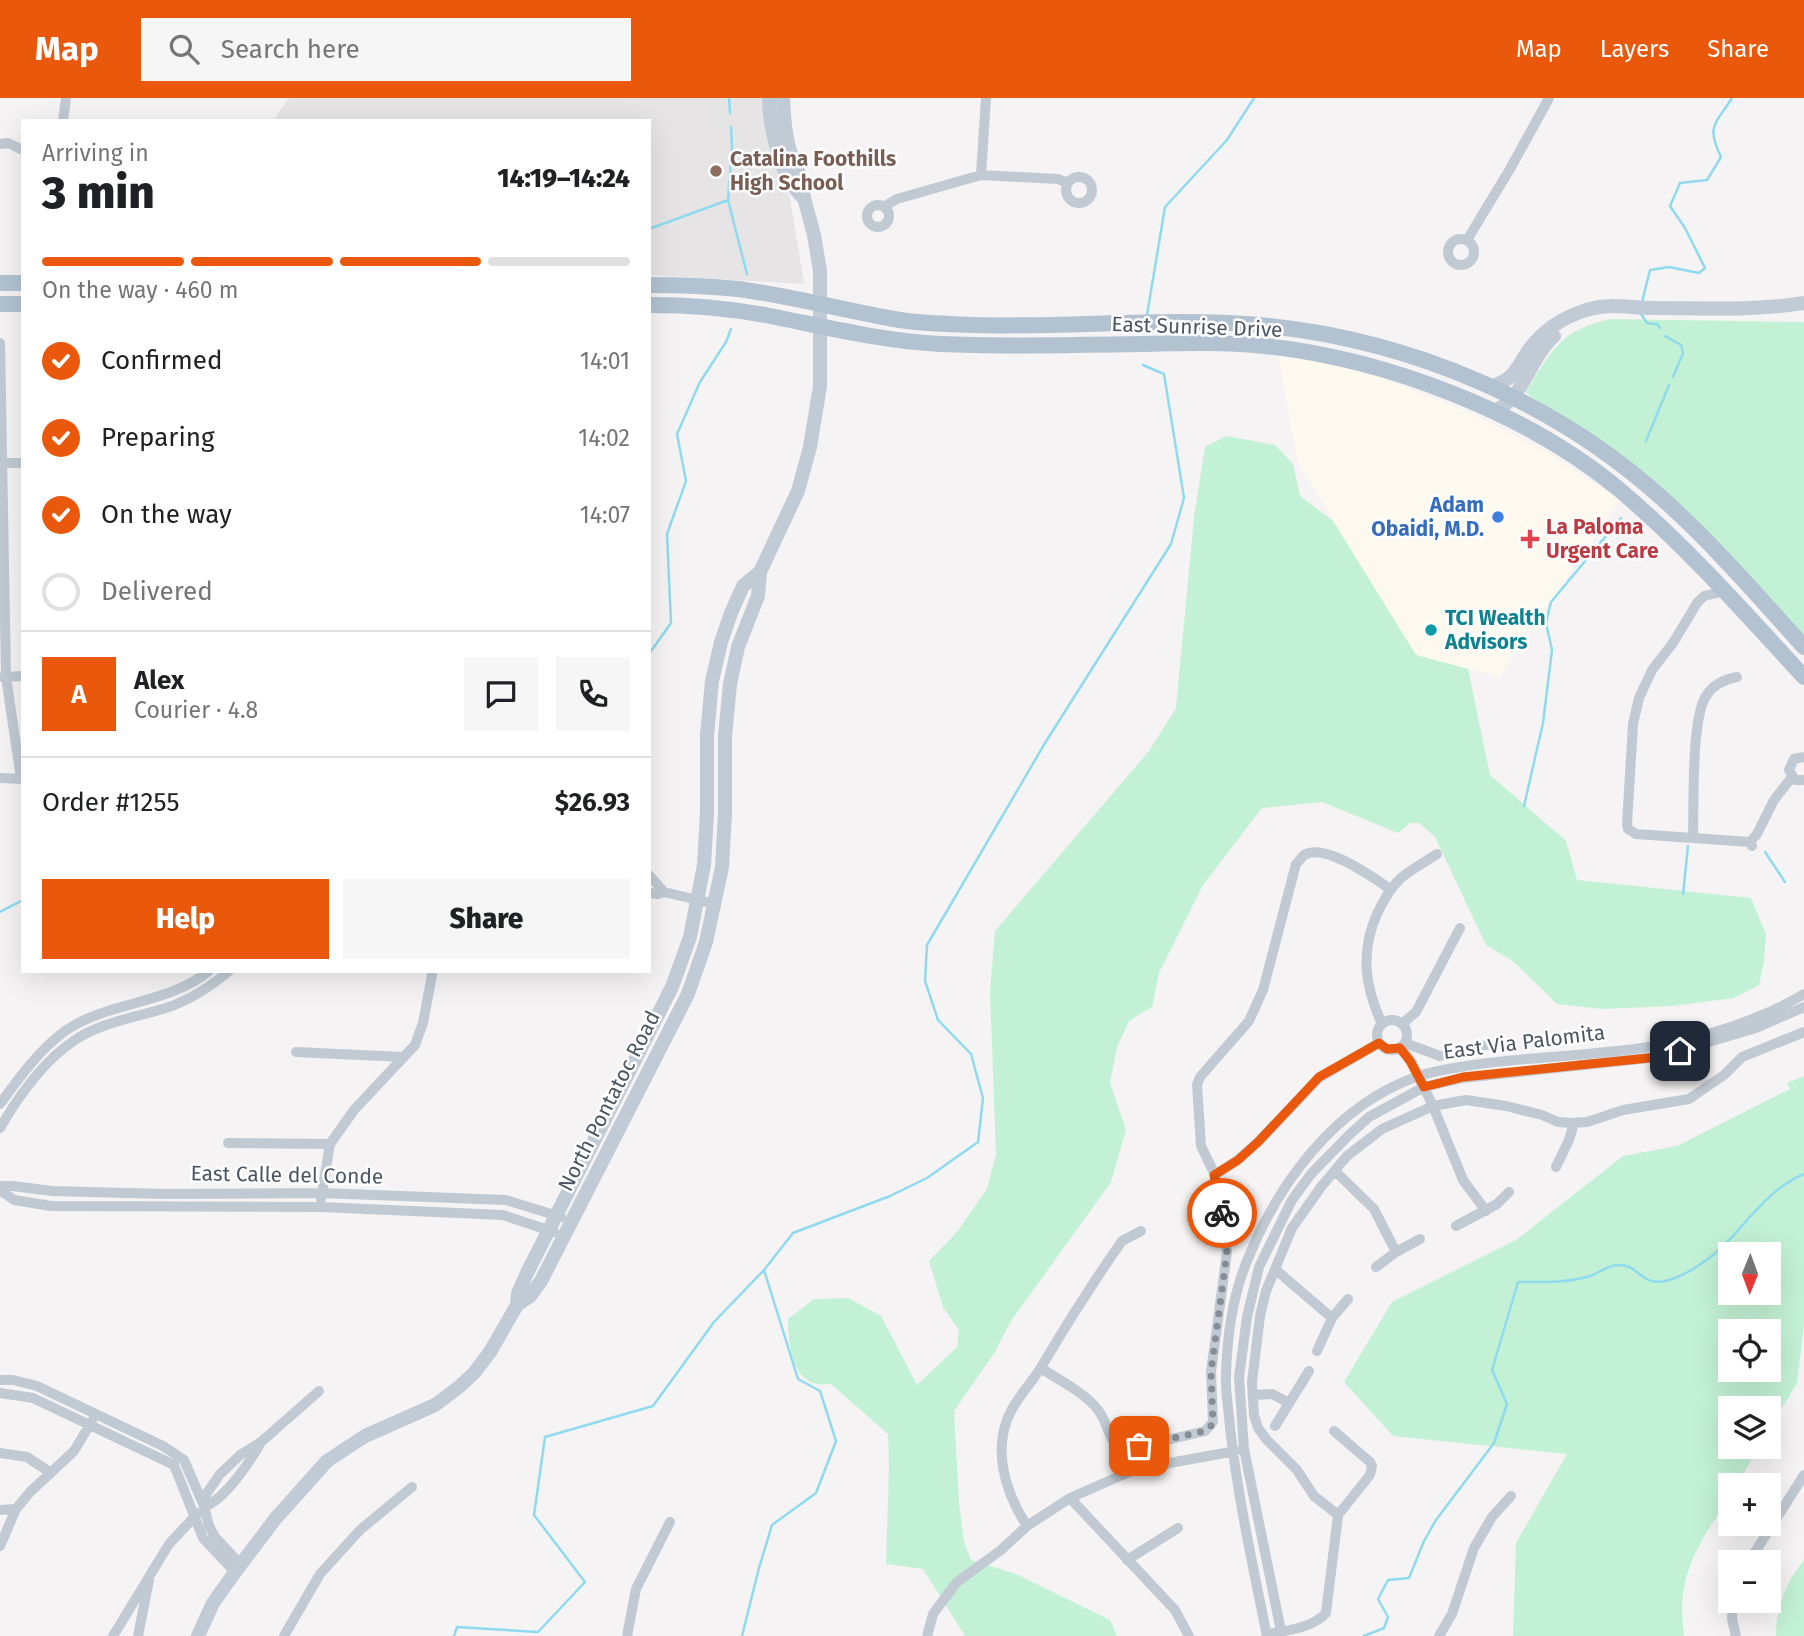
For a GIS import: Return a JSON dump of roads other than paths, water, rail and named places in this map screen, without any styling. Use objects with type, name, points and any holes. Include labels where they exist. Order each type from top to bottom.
[{"type":"main road","points":[[0,283],[21,283]]},
{"type":"main road","name":"East Sunrise Drive","points":[[651,285],[738,289],[904,321],[978,325],[1201,323],[1270,327],[1367,344],[1437,365],[1514,398],[1599,450],[1662,499],[1701,536],[1804,647]]},
{"type":"main road","points":[[0,304],[21,304]]},
{"type":"main road","name":"East Sunrise Drive","points":[[651,305],[728,309],[820,327],[936,344],[996,346],[1198,343],[1266,346],[1333,357],[1393,372],[1453,393],[1493,411],[1555,445],[1618,488],[1687,551],[1804,677]]},
{"type":"main road","points":[[1266,346],[1270,327]]},
{"type":"main road","points":[[1687,551],[1701,536]]},
{"type":"street","points":[[63,119],[66,98]]},
{"type":"street","name":"North Pontatoc Road","points":[[769,98],[769,115],[780,154],[793,190],[804,198]]},
{"type":"street","name":"North Pontatoc Road","points":[[517,1305],[530,1296],[564,1236],[688,994],[706,942],[715,904],[722,867],[725,736],[730,684],[738,647],[758,596],[760,572],[798,491],[810,447],[820,386],[818,252],[804,198],[803,183],[790,152],[783,98]]},
{"type":"street","points":[[981,175],[986,98]]},
{"type":"street","points":[[1467,240],[1549,98]]},
{"type":"street","points":[[769,115],[779,123],[790,152]]},
{"type":"street","points":[[0,144],[8,143],[21,149]]},
{"type":"street","points":[[885,206],[897,199],[981,175],[1058,179],[1068,183]]},
{"type":"street","points":[[1493,411],[1504,408],[1514,398],[1534,361],[1551,339],[1564,329],[1590,317],[1644,308],[1775,308],[1804,303]]},
{"type":"street","points":[[1490,387],[1505,383],[1511,378],[1532,346],[1556,323],[1585,310],[1609,305],[1644,308]]},
{"type":"street","points":[[0,343],[3,677],[21,774]]},
{"type":"street","points":[[3,463],[21,463]]},
{"type":"street","name":"North Pontatoc Road","points":[[198,1636],[213,1603],[238,1568],[276,1518],[327,1461],[365,1436],[435,1405],[459,1387],[490,1352],[517,1305],[518,1293],[549,1229],[672,987],[690,937],[704,865],[707,813],[706,735],[712,681],[721,642],[735,604],[743,586],[760,572]]},
{"type":"street","points":[[1725,591],[1704,596],[1697,603],[1652,670],[1639,698],[1633,724],[1627,817],[1629,829],[1636,834],[1751,844],[1774,800],[1792,777]]},
{"type":"street","points":[[3,677],[21,676]]},
{"type":"street","points":[[1693,837],[1700,710],[1706,695],[1718,684],[1737,677]]},
{"type":"street","points":[[1804,757],[1798,757],[1791,762],[1788,769],[1792,777],[1804,780]]},
{"type":"street","points":[[0,778],[21,779]]},
{"type":"street","points":[[1041,1368],[1089,1399],[1104,1419],[1113,1443],[1120,1451],[1208,1429],[1214,1419],[1211,1372],[1227,1252],[1214,1175],[1202,1146],[1197,1085],[1200,1077],[1249,1021],[1264,990],[1300,856],[1312,853],[1354,864],[1390,889]]},
{"type":"street","points":[[1382,1024],[1368,986],[1366,946],[1371,926],[1390,889],[1401,878],[1437,854]]},
{"type":"street","points":[[651,877],[664,892]]},
{"type":"street","points":[[651,893],[664,892],[715,904]]},
{"type":"street","points":[[1402,1024],[1416,1012],[1461,928]]},
{"type":"street","points":[[0,1104],[31,1063],[66,1031],[109,1012],[167,994],[206,973]]},
{"type":"street","points":[[0,1128],[40,1071],[73,1041],[113,1024],[172,1006],[204,991],[226,973]]},
{"type":"street","points":[[321,1207],[330,1144],[354,1110],[415,1045],[432,975]]},
{"type":"street","name":"East Via Palomita","points":[[1281,1634],[1238,1450],[1225,1377],[1233,1315],[1246,1262],[1280,1192],[1300,1165],[1361,1106],[1419,1076],[1461,1067],[1656,1046],[1770,1012],[1804,994]]},
{"type":"street","name":"East Via Palomita","points":[[1267,1635],[1246,1534],[1238,1450],[1239,1377],[1247,1317],[1259,1267],[1292,1200],[1311,1174],[1369,1117],[1424,1087],[1463,1077],[1658,1057],[1756,1028],[1804,1007]]},
{"type":"street","points":[[1402,1045],[1407,1033],[1402,1024],[1390,1020],[1382,1024],[1377,1031],[1379,1043],[1387,1049],[1402,1045],[1440,1056],[1488,1045]]},
{"type":"street","points":[[1338,1515],[1314,1496],[1297,1470],[1267,1440],[1254,1415],[1252,1382],[1260,1316],[1266,1291],[1292,1228],[1321,1187],[1348,1156],[1382,1129],[1433,1106],[1466,1100],[1542,1115],[1558,1122],[1574,1123],[1587,1122],[1623,1110],[1689,1099],[1724,1074],[1742,1057],[1804,1032]]},
{"type":"street","points":[[1214,1175],[1238,1160],[1258,1142],[1319,1077],[1379,1043]]},
{"type":"street","points":[[1402,1045],[1433,1106],[1463,1180],[1486,1211]]},
{"type":"street","points":[[296,1052],[403,1058]]},
{"type":"street","points":[[1556,1167],[1574,1123]]},
{"type":"street","points":[[228,1143],[330,1144]]},
{"type":"street","points":[[1335,1171],[1374,1209],[1396,1252]]},
{"type":"street","name":"East Calle del Conde","points":[[0,1188],[13,1186],[52,1191],[165,1194],[322,1193],[506,1200],[571,1222]]},
{"type":"street","name":"East Calle del Conde","points":[[0,1188],[13,1200],[51,1206],[321,1207],[503,1215],[564,1236]]},
{"type":"street","points":[[1456,1226],[1486,1211],[1509,1192]]},
{"type":"street","points":[[165,1194],[166,1207]]},
{"type":"street","points":[[1027,1526],[1014,1506],[1004,1481],[1003,1439],[1010,1412],[1122,1241],[1141,1231]]},
{"type":"street","points":[[1376,1267],[1420,1239]]},
{"type":"street","points":[[1276,1270],[1332,1318]]},
{"type":"street","points":[[1317,1351],[1332,1318],[1348,1299]]},
{"type":"street","points":[[1275,1426],[1309,1371]]},
{"type":"street","points":[[0,1380],[37,1386],[163,1446],[184,1460],[209,1526],[238,1568]]},
{"type":"street","points":[[113,1636],[169,1544],[204,1507],[205,1496],[220,1474],[319,1391]]},
{"type":"street","points":[[0,1393],[33,1398],[174,1465],[203,1538],[238,1568]]},
{"type":"street","points":[[1254,1395],[1272,1394],[1289,1403]]},
{"type":"street","points":[[0,1546],[16,1509],[30,1492],[74,1451],[97,1414]]},
{"type":"street","points":[[1267,1635],[1281,1634],[1320,1619],[1326,1613],[1338,1515],[1370,1475],[1372,1466],[1334,1431]]},
{"type":"street","points":[[927,1636],[933,1614],[957,1582],[1001,1550],[1027,1526],[1070,1499],[1136,1469],[1238,1450]]},
{"type":"street","points":[[0,1453],[27,1457],[51,1473]]},
{"type":"street","points":[[1756,1550],[1804,1475]]},
{"type":"street","points":[[285,1636],[320,1574],[360,1530],[412,1487]]},
{"type":"street","points":[[1439,1636],[1452,1614],[1474,1548],[1492,1517],[1511,1496]]},
{"type":"street","points":[[1070,1499],[1175,1610],[1189,1636]]},
{"type":"street","points":[[0,1510],[16,1509]]},
{"type":"street","points":[[627,1636],[636,1589],[670,1522]]},
{"type":"street","points":[[1127,1560],[1178,1528]]},
{"type":"street","points":[[138,1636],[150,1573]]},
{"type":"street","points":[[1732,1613],[1736,1636]]},
{"type":"waterway","points":[[729,98],[730,113]]},
{"type":"waterway","points":[[1147,315],[1165,207],[1227,140],[1254,98]]},
{"type":"waterway","points":[[1642,302],[1650,270],[1669,267],[1699,273],[1705,268],[1685,228],[1670,206],[1680,183],[1707,180],[1721,157],[1716,147],[1714,126],[1732,98]]},
{"type":"waterway","points":[[731,127],[728,200],[747,274]]},
{"type":"waterway","points":[[651,228],[728,200]]},
{"type":"waterway","points":[[1641,314],[1647,323],[1657,324],[1660,328]]},
{"type":"waterway","points":[[651,651],[671,623],[667,534],[686,481],[677,434],[700,382],[726,342],[731,329]]},
{"type":"waterway","points":[[1665,336],[1681,345],[1683,353],[1673,377]]},
{"type":"waterway","points":[[742,1636],[772,1525],[816,1493],[836,1441],[820,1391],[798,1379],[764,1270],[793,1233],[890,1196],[927,1178],[978,1142],[983,1098],[971,1054],[938,1020],[925,981],[927,945],[1045,743],[1171,544],[1184,498],[1164,374],[1143,365]]},
{"type":"waterway","points":[[1646,441],[1669,385]]},
{"type":"waterway","points":[[1524,806],[1543,723],[1552,650],[1546,623],[1551,602],[1621,518]]},
{"type":"waterway","points":[[1683,894],[1688,846]]},
{"type":"waterway","points":[[1765,852],[1785,882]]},
{"type":"waterway","points":[[0,912],[21,901]]},
{"type":"waterway","points":[[1364,1636],[1384,1628],[1388,1617],[1378,1599],[1388,1580],[1409,1578],[1436,1520],[1494,1443],[1507,1404],[1492,1370],[1518,1282],[1579,1279],[1617,1265],[1629,1267],[1652,1281],[1670,1280],[1690,1271],[1713,1255],[1776,1191],[1804,1174]]},
{"type":"waterway","points":[[454,1636],[457,1627],[538,1632],[585,1582],[534,1515],[545,1437],[653,1406],[714,1322],[764,1270]]},
{"type":"place","name":"Catalina Foothills High School","points":[[716,171]]},
{"type":"place","name":"Adam Obaidi, M.D.","points":[[1498,517]]},
{"type":"place","name":"La Paloma Urgent Care","points":[[1530,539]]},
{"type":"place","name":"TCI Wealth Advisors","points":[[1431,630]]}]
